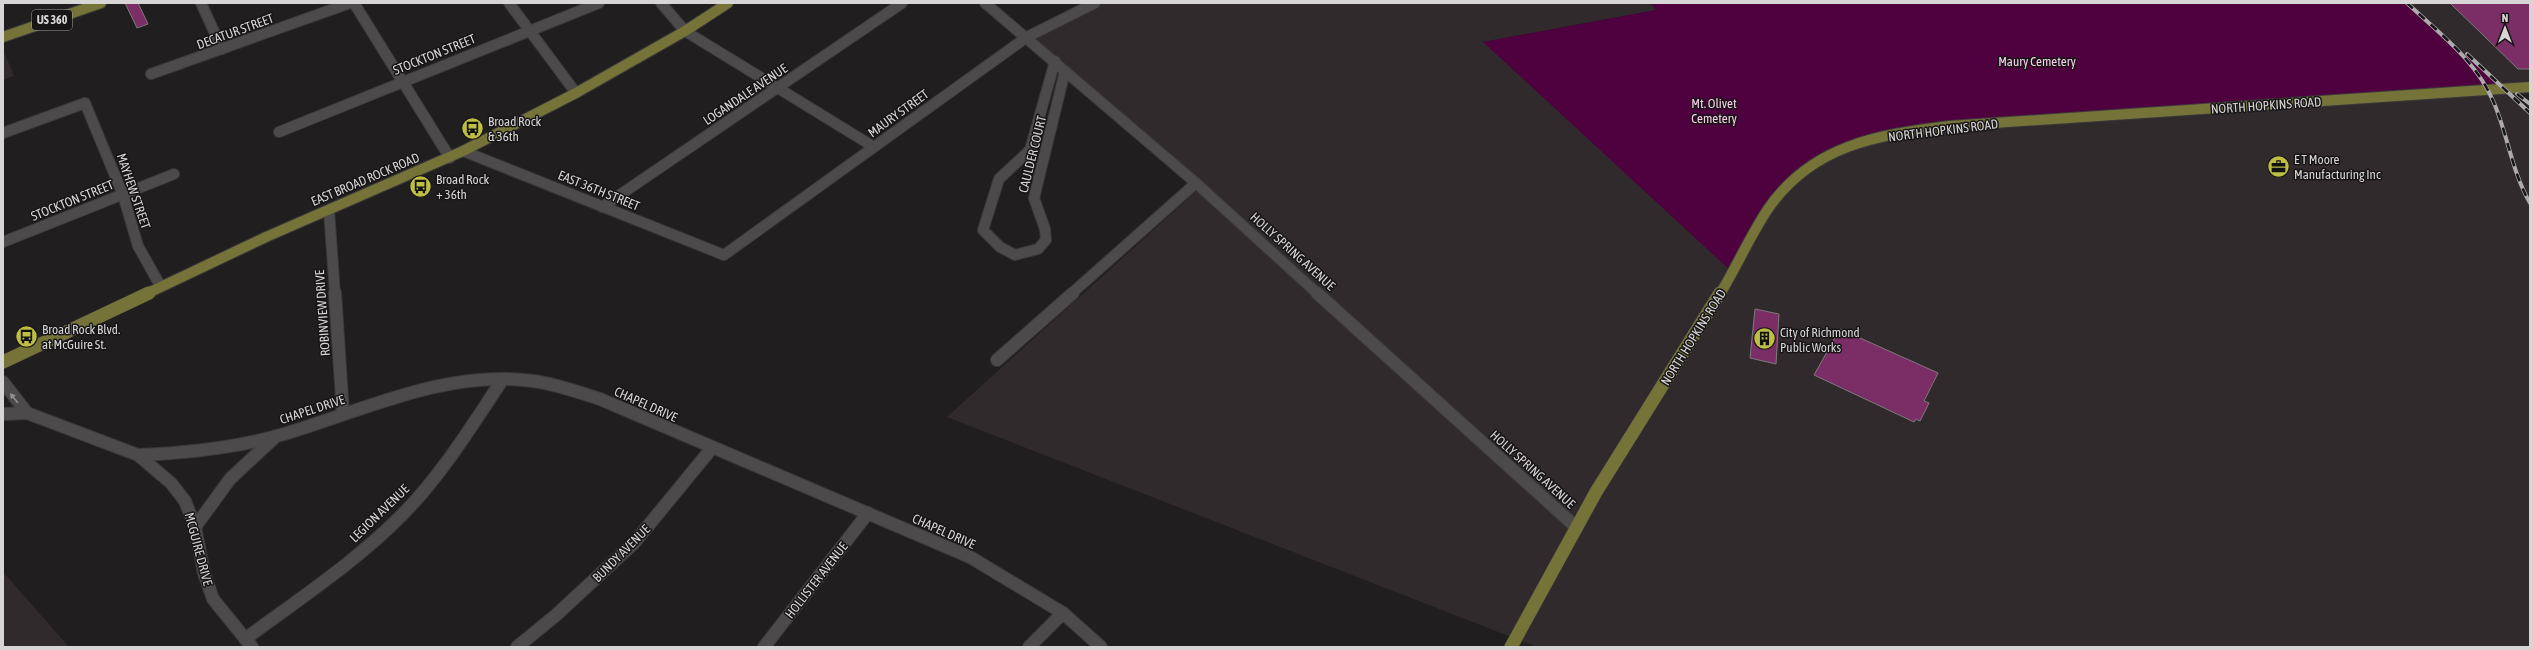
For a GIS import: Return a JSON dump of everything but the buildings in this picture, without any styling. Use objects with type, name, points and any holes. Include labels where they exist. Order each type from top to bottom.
[{"type":"main road","name":"US 360","points":[[3,37],[101,3]]},
{"type":"main road","name":"EAST BROAD ROCK ROAD","points":[[3,362],[328,210],[450,158],[576,94],[685,31],[728,3]]},
{"type":"main road","name":"NORTH HOPKINS ROAD","points":[[1511,647],[1576,527],[1730,277],[1766,214],[1782,191],[1802,171],[1837,151],[1869,139],[1913,130],[1949,126],[2530,87]]},
{"type":"street","points":[[201,3],[222,49]]},
{"type":"street","name":"DECATUR STREET","points":[[151,74],[350,3]]},
{"type":"street","points":[[354,3],[450,158]]},
{"type":"street","points":[[509,3],[576,94]]},
{"type":"street","name":"STOCKTON STREET","points":[[279,132],[599,3]]},
{"type":"street","points":[[662,3],[685,31],[874,147]]},
{"type":"street","name":"LOGANDALE AVENUE","points":[[602,207],[902,3]]},
{"type":"street","name":"HOLLY SPRING AVENUE","points":[[985,3],[1027,37],[1196,183],[1576,527]]},
{"type":"street","name":"MAURY STREET","points":[[724,255],[1027,37],[1095,3]]},
{"type":"street","name":"CAULDER COURT","points":[[1055,61],[1030,150],[1000,179],[984,224],[985,233],[1006,252],[1015,254],[1031,252],[1038,249],[1046,240],[1046,230],[1034,207],[1034,198],[1065,71]]},
{"type":"street","name":"MAYHEW STREET","points":[[3,133],[85,103],[123,195],[138,246],[161,287]]},
{"type":"street","name":"EAST 36TH STREET","points":[[463,151],[724,255]]},
{"type":"street","name":"STOCKTON STREET","points":[[3,242],[174,174]]},
{"type":"street","points":[[997,360],[1196,183]]},
{"type":"street","name":"ROBINVIEW DRIVE","points":[[328,210],[343,414]]},
{"type":"street","name":"CHAPEL DRIVE","points":[[138,455],[220,447],[278,435],[432,388],[503,379],[540,382],[600,399],[970,557],[1063,613],[1101,647]]},
{"type":"street","name":"LEGION AVENUE","points":[[249,643],[357,556],[405,512],[442,468],[503,379]]},
{"type":"street","points":[[3,382],[27,413]]},
{"type":"street","name":"MCGUIRE DRIVE","points":[[3,414],[27,413],[138,455],[171,483],[185,501],[195,527],[204,573],[213,599],[249,643]]},
{"type":"street","points":[[195,527],[212,498],[229,478],[246,460],[278,435]]},
{"type":"street","name":"BUNDY AVENUE","points":[[517,647],[555,616],[634,543],[712,448]]},
{"type":"street","name":"HOLLISTER AVENUE","points":[[764,647],[868,514]]},
{"type":"street","points":[[1030,647],[1063,613]]},
{"type":"shaded area","points":[[1096,3],[1651,3],[1656,10],[1483,42],[1765,219],[1807,169],[1841,153],[1918,131],[2501,88],[2410,3],[2530,3],[2530,86],[2502,89],[2530,116],[2530,647],[1537,647],[947,417],[1201,187],[1026,38]]},
{"type":"shaded area","points":[[3,49],[14,76],[3,80]]},
{"type":"shaded area","points":[[3,572],[69,647],[3,647]]},
{"type":"green space","points":[[1651,3],[2410,3],[2502,89],[2026,120],[1877,139],[1807,169],[1784,193],[1732,272],[1483,42],[1656,10]]},
{"type":"railway","points":[[2407,3],[2456,48],[2478,74],[2487,88],[2499,116],[2514,166],[2530,203]]},
{"type":"railway","points":[[2467,54],[2530,113]]},
{"type":"railway","points":[[2517,94],[2530,104]]},
{"type":"place","name":"Broad Rock & 36th","points":[[473,128]]},
{"type":"place","name":"E T Moore Manufacturing Inc","points":[[2279,166]]},
{"type":"place","name":"Broad Rock + 36th","points":[[421,186]]},
{"type":"place","name":"Broad Rock Blvd. at McGuire St.","points":[[27,336]]},
{"type":"place","name":"City of Richmond Public Works","points":[[1765,339]]},
{"type":"park label","name":"Maury Cemetery","points":[[2037,61]]},
{"type":"park label","name":"Mt. Olivet Cemetery","points":[[1714,110]]}]
